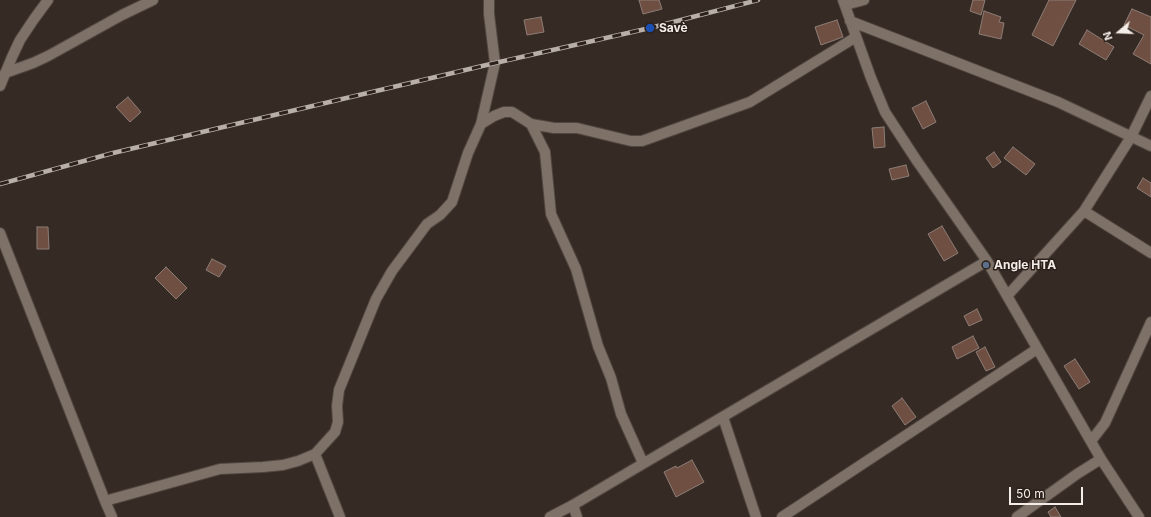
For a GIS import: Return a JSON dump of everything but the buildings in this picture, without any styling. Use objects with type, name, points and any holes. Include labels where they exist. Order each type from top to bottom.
[{"type":"street","points":[[0,86],[20,40],[48,0]]},
{"type":"street","points":[[5,73],[48,56],[122,15],[153,0]]},
{"type":"street","points":[[105,501],[220,469],[283,465],[298,461],[315,454],[335,432],[338,422],[337,406],[339,390],[376,299],[392,271],[427,224],[440,215],[452,202],[468,153],[481,124],[495,63],[489,14],[489,0]]},
{"type":"street","points":[[864,0],[844,2],[871,78],[885,112],[917,161],[987,261],[1101,459],[1139,517]]},
{"type":"street","points":[[850,21],[1058,102],[1151,146]]},
{"type":"street","points":[[481,124],[504,112],[512,112],[531,124],[554,128],[577,128],[631,141],[642,141],[750,102],[856,37]]},
{"type":"street","points":[[1008,296],[1084,211],[1132,137],[1151,96]]},
{"type":"street","points":[[531,124],[545,152],[551,214],[576,269],[598,346],[611,378],[621,414],[643,464]]},
{"type":"street","points":[[1084,211],[1151,253]]},
{"type":"street","points":[[0,234],[112,517]]},
{"type":"street","points":[[550,517],[643,464],[987,261]]},
{"type":"street","points":[[1091,441],[1105,423],[1151,322]]},
{"type":"street","points":[[782,517],[1037,349]]},
{"type":"street","points":[[723,417],[756,517]]},
{"type":"street","points":[[315,454],[340,517]]},
{"type":"street","points":[[1017,517],[1077,474],[1101,459]]},
{"type":"street","points":[[573,505],[577,517]]},
{"type":"railway","points":[[0,184],[113,153],[650,28],[758,0]]},
{"type":"place","name":"Savè","points":[[650,28]]},
{"type":"place","name":"Angle HTA","points":[[986,265]]}]
